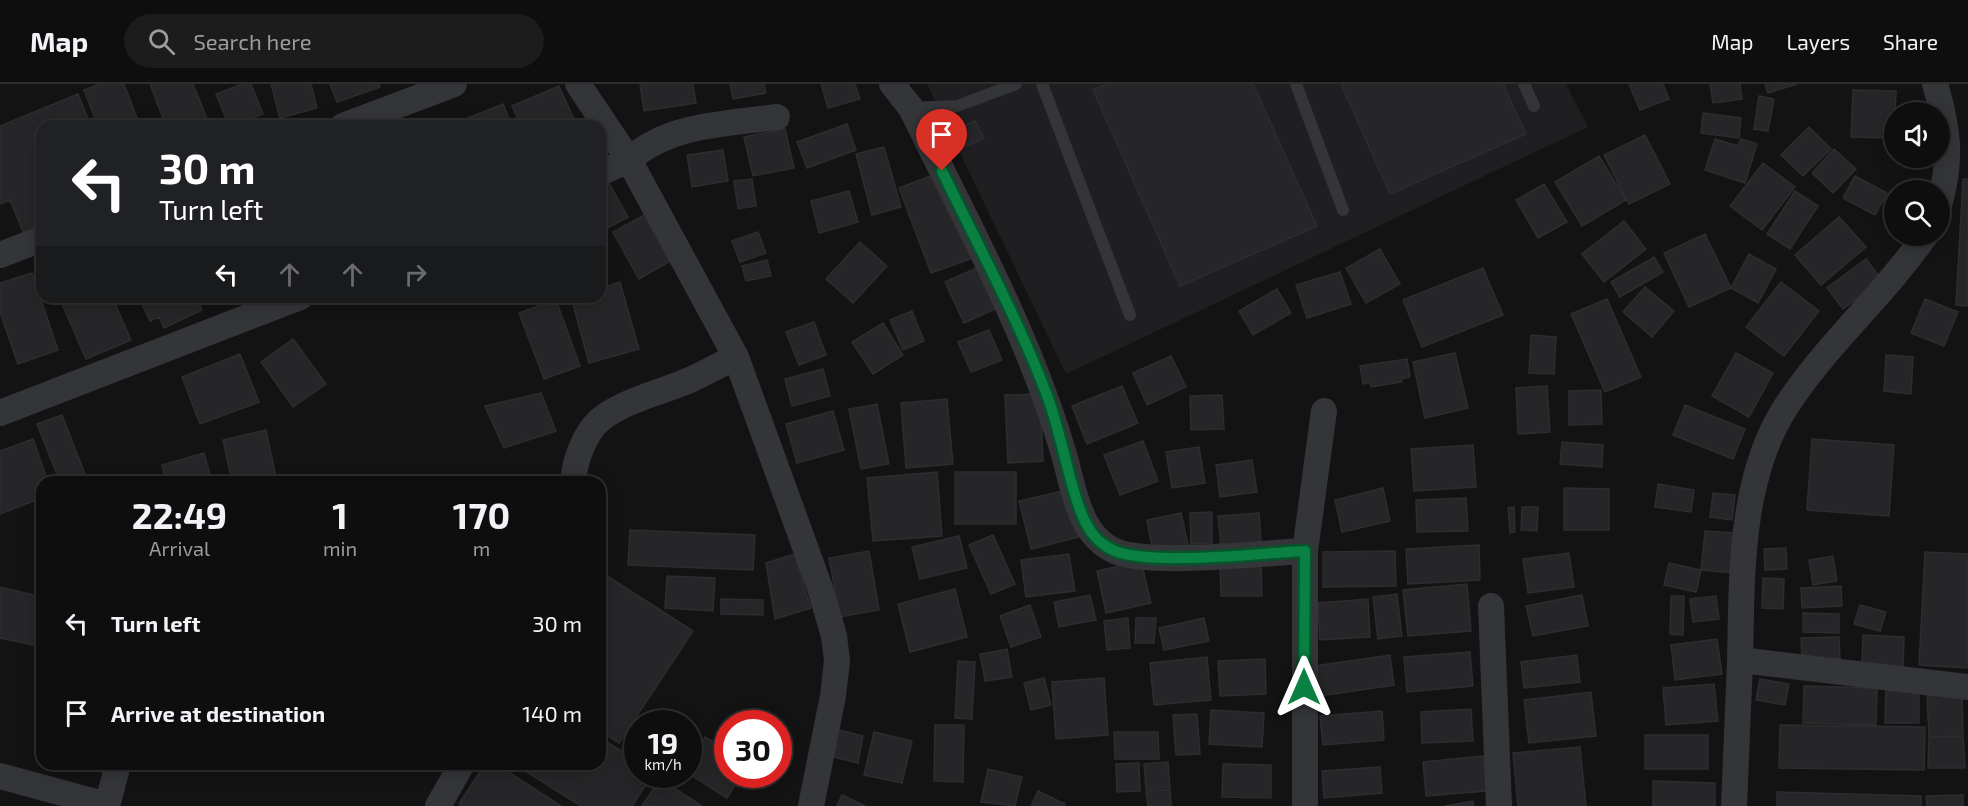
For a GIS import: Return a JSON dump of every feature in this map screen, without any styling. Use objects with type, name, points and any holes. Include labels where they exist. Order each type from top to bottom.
[{"type":"street","points":[[359,120],[454,84]]},
{"type":"street","points":[[578,84],[602,120]]},
{"type":"street","points":[[892,84],[912,108],[1018,329],[1048,399],[1076,496],[1090,533],[1116,552],[1143,556],[1305,551]]},
{"type":"street","points":[[1935,84],[1947,133],[1949,159],[1945,180]]},
{"type":"street","points":[[606,170],[629,160],[645,146],[665,135],[706,126],[777,117]]},
{"type":"street","points":[[606,126],[629,160],[736,357],[820,588],[834,636],[837,661],[833,696],[811,806]]},
{"type":"street","points":[[0,255],[36,241]]},
{"type":"street","points":[[1734,806],[1741,583],[1752,497],[1767,443],[1787,405],[1819,364],[1899,273],[1918,246]]},
{"type":"street","points":[[0,413],[284,303]]},
{"type":"street","points":[[573,476],[583,444],[595,425],[616,410],[691,379],[736,357]]},
{"type":"street","points":[[1305,806],[1305,551],[1324,411]]},
{"type":"street","points":[[1491,606],[1499,806]]},
{"type":"street","points":[[1740,660],[1968,687]]},
{"type":"street","points":[[0,777],[107,805],[116,770]]},
{"type":"street","points":[[440,805],[459,770]]},
{"type":"lane","points":[[912,108],[957,106],[1016,84]]},
{"type":"lane","points":[[1042,84],[1130,315]]},
{"type":"lane","points":[[1296,84],[1343,210]]},
{"type":"lane","points":[[1524,84],[1534,106]]},
{"type":"shaded area","points":[[927,84],[1566,84],[1588,127],[1066,374]]},
{"type":"building","points":[[100,84],[124,84],[138,120],[96,120],[84,90]]},
{"type":"building","points":[[150,84],[193,84],[208,120],[164,120]]},
{"type":"building","points":[[242,84],[251,84],[263,114],[246,120],[227,120],[216,94]]},
{"type":"building","points":[[271,84],[311,84],[317,108],[280,118]]},
{"type":"building","points":[[330,84],[379,84],[380,87],[337,102]]},
{"type":"building","points":[[640,84],[693,84],[696,103],[644,111]]},
{"type":"building","points":[[730,84],[764,84],[766,93],[733,99]]},
{"type":"building","points":[[821,84],[855,84],[860,99],[828,108]]},
{"type":"building","points":[[1107,84],[1253,84],[1317,226],[1180,286],[1093,90]]},
{"type":"building","points":[[1341,84],[1503,84],[1526,134],[1390,194]]},
{"type":"building","points":[[1629,84],[1663,84],[1669,99],[1640,110]]},
{"type":"building","points":[[1710,84],[1740,84],[1742,99],[1713,103]]},
{"type":"building","points":[[1765,84],[1797,84],[1768,93]]},
{"type":"building","points":[[559,86],[574,120],[518,120],[512,106]]},
{"type":"building","points":[[1853,90],[1896,91],[1896,102],[1884,102],[1884,138],[1851,137]]},
{"type":"building","points":[[78,94],[89,120],[36,120],[36,229],[24,234],[10,200],[0,204],[0,126]]},
{"type":"building","points":[[1759,96],[1774,99],[1768,131],[1754,129]]},
{"type":"building","points":[[503,104],[510,120],[463,120]]},
{"type":"building","points":[[1703,113],[1741,118],[1739,138],[1701,133]]},
{"type":"building","points":[[975,121],[984,138],[964,147],[956,130]]},
{"type":"building","points":[[847,124],[856,150],[807,168],[797,142]]},
{"type":"building","points":[[1809,127],[1831,149],[1803,176],[1781,155]]},
{"type":"building","points":[[785,129],[794,168],[753,176],[744,137]]},
{"type":"building","points":[[1645,135],[1670,184],[1629,204],[1604,155]]},
{"type":"building","points":[[1715,139],[1738,146],[1741,139],[1757,144],[1745,183],[1705,170]]},
{"type":"building","points":[[884,147],[901,207],[872,215],[856,154]]},
{"type":"building","points":[[1834,149],[1856,169],[1833,193],[1812,173]]},
{"type":"building","points":[[723,150],[728,181],[692,187],[687,155]]},
{"type":"building","points":[[1599,156],[1626,200],[1582,226],[1555,182]]},
{"type":"building","points":[[1763,163],[1795,187],[1762,230],[1730,206]]},
{"type":"building","points":[[941,172],[973,258],[931,273],[899,188]]},
{"type":"building","points":[[1855,176],[1884,191],[1884,198],[1875,215],[1843,198]]},
{"type":"building","points":[[752,179],[756,206],[738,209],[734,181]]},
{"type":"building","points":[[1963,179],[1968,179],[1968,306],[1956,305]]},
{"type":"building","points":[[609,183],[628,217],[606,229],[606,185]]},
{"type":"building","points":[[1544,184],[1567,222],[1538,238],[1516,200]]},
{"type":"building","points":[[849,191],[858,222],[819,233],[811,201]]},
{"type":"building","points":[[1795,191],[1818,206],[1790,249],[1767,234]]},
{"type":"building","points":[[648,213],[674,259],[639,279],[613,232]]},
{"type":"building","points":[[1839,217],[1866,247],[1821,285],[1795,255]]},
{"type":"building","points":[[1624,221],[1646,249],[1604,282],[1582,254]]},
{"type":"building","points":[[758,232],[766,253],[740,262],[732,241]]},
{"type":"building","points":[[1705,234],[1731,288],[1689,307],[1664,253]]},
{"type":"building","points":[[860,242],[887,266],[853,303],[826,279]]},
{"type":"building","points":[[1380,249],[1400,284],[1366,303],[1346,268]]},
{"type":"building","points":[[1749,254],[1776,269],[1758,303],[1731,288]]},
{"type":"building","points":[[1654,257],[1663,272],[1620,297],[1611,282]]},
{"type":"building","points":[[1866,259],[1882,280],[1843,309],[1827,288]]},
{"type":"building","points":[[767,260],[771,276],[746,281],[742,266]]},
{"type":"building","points":[[979,267],[997,308],[964,323],[945,282]]},
{"type":"building","points":[[1483,268],[1503,315],[1422,347],[1403,300]]},
{"type":"building","points":[[1340,272],[1351,304],[1307,318],[1296,285]]},
{"type":"building","points":[[32,273],[36,285],[36,303],[42,303],[58,350],[18,364],[0,312],[0,283]]},
{"type":"building","points":[[620,282],[639,349],[589,363],[573,303],[606,303],[606,286]]},
{"type":"building","points":[[1781,282],[1819,311],[1784,356],[1746,327]]},
{"type":"building","points":[[1645,287],[1674,311],[1652,337],[1623,312]]},
{"type":"building","points":[[1277,289],[1291,313],[1253,335],[1239,311]]},
{"type":"building","points":[[1607,299],[1641,377],[1605,392],[1571,314]]},
{"type":"building","points":[[1925,299],[1958,312],[1944,346],[1911,333]]},
{"type":"building","points":[[62,303],[115,303],[131,340],[86,359]]},
{"type":"building","points":[[142,303],[199,303],[202,310],[164,328],[159,317],[150,321]]},
{"type":"building","points":[[547,303],[557,303],[580,366],[544,379],[519,313]]},
{"type":"building","points":[[912,311],[924,341],[903,350],[890,320]]},
{"type":"building","points":[[814,322],[826,355],[799,365],[786,332]]},
{"type":"building","points":[[883,323],[903,355],[873,374],[852,342]]},
{"type":"building","points":[[989,330],[1002,360],[971,372],[958,342]]},
{"type":"building","points":[[1531,335],[1556,337],[1554,374],[1529,373]]},
{"type":"building","points":[[293,339],[326,384],[293,407],[261,362]]},
{"type":"building","points":[[1455,353],[1468,408],[1425,418],[1413,362]]},
{"type":"building","points":[[1736,353],[1773,373],[1749,417],[1712,396]]},
{"type":"building","points":[[240,354],[259,402],[200,424],[182,377]]},
{"type":"building","points":[[1886,355],[1913,357],[1911,394],[1884,391]]},
{"type":"building","points":[[1171,356],[1186,387],[1147,405],[1133,373]]},
{"type":"building","points":[[1407,359],[1410,377],[1401,379],[1402,382],[1371,387],[1370,383],[1363,384],[1360,366]]},
{"type":"building","points":[[823,369],[830,396],[792,406],[785,379]]},
{"type":"building","points":[[1122,386],[1138,423],[1087,444],[1072,406]]},
{"type":"building","points":[[1547,386],[1550,432],[1518,434],[1516,388]]},
{"type":"building","points":[[1601,390],[1602,424],[1569,425],[1569,391]]},
{"type":"building","points":[[541,393],[556,431],[504,448],[485,406]]},
{"type":"building","points":[[1040,394],[1043,461],[1008,463],[1005,395]]},
{"type":"building","points":[[1222,395],[1224,429],[1191,430],[1190,396]]},
{"type":"building","points":[[947,399],[953,464],[906,468],[901,403]]},
{"type":"building","points":[[877,404],[889,464],[861,469],[849,409]]},
{"type":"building","points":[[1685,405],[1745,429],[1733,459],[1673,435]]},
{"type":"building","points":[[833,411],[844,450],[797,463],[786,424]]},
{"type":"building","points":[[62,415],[86,476],[58,476],[37,424]]},
{"type":"building","points":[[266,430],[276,476],[231,476],[223,440]]},
{"type":"building","points":[[33,439],[46,476],[36,476],[36,500],[0,514],[0,451]]},
{"type":"building","points":[[1812,439],[1894,445],[1889,516],[1807,510]]},
{"type":"building","points":[[1143,441],[1158,481],[1120,495],[1104,455]]},
{"type":"building","points":[[1562,442],[1603,445],[1602,467],[1560,464]]},
{"type":"building","points":[[1473,445],[1476,487],[1414,491],[1411,449]]},
{"type":"building","points":[[1199,447],[1205,483],[1172,488],[1166,452]]},
{"type":"building","points":[[204,453],[210,476],[165,476],[162,465]]},
{"type":"building","points":[[1252,460],[1257,492],[1220,497],[1216,465]]},
{"type":"building","points":[[937,472],[942,536],[873,541],[867,478]]},
{"type":"building","points":[[955,472],[1016,472],[1016,524],[955,524]]},
{"type":"building","points":[[1658,484],[1694,490],[1691,512],[1655,507]]},
{"type":"building","points":[[1383,488],[1390,521],[1342,532],[1335,500]]},
{"type":"building","points":[[1564,488],[1609,489],[1609,530],[1564,530]]},
{"type":"building","points":[[1067,490],[1079,537],[1031,549],[1019,501]]},
{"type":"building","points":[[1713,493],[1735,495],[1732,520],[1710,517]]},
{"type":"building","points":[[1466,498],[1468,531],[1417,532],[1416,500]]},
{"type":"building","points":[[1514,507],[1515,532],[1510,533],[1508,508]]},
{"type":"building","points":[[1522,507],[1538,507],[1537,531],[1521,530]]},
{"type":"building","points":[[1212,512],[1212,543],[1191,544],[1190,513]]},
{"type":"building","points":[[1181,513],[1188,545],[1153,553],[1147,520]]},
{"type":"building","points":[[1259,513],[1261,542],[1221,546],[1218,516]]},
{"type":"building","points":[[630,530],[755,535],[753,570],[628,565]]},
{"type":"building","points":[[1705,531],[1736,533],[1732,573],[1701,570]]},
{"type":"building","points":[[993,535],[1015,584],[991,594],[969,545]]},
{"type":"building","points":[[959,536],[967,568],[920,579],[912,547]]},
{"type":"building","points":[[1479,545],[1480,580],[1408,584],[1406,549]]},
{"type":"building","points":[[1786,548],[1787,569],[1765,570],[1764,549]]},
{"type":"building","points":[[869,551],[879,610],[840,617],[829,558]]},
{"type":"building","points":[[1395,551],[1396,586],[1323,587],[1323,552]]},
{"type":"building","points":[[1925,552],[1968,554],[1968,668],[1919,665]]},
{"type":"building","points":[[1569,553],[1574,587],[1528,593],[1523,559]]},
{"type":"building","points":[[794,554],[811,608],[775,619],[766,563]]},
{"type":"building","points":[[1069,554],[1075,591],[1026,597],[1021,560]]},
{"type":"building","points":[[1833,556],[1837,581],[1813,585],[1809,560]]},
{"type":"building","points":[[1141,561],[1151,603],[1106,613],[1097,571]]},
{"type":"building","points":[[1220,561],[1261,561],[1262,596],[1221,596]]},
{"type":"building","points":[[1669,563],[1701,570],[1696,592],[1664,585]]},
{"type":"building","points":[[607,576],[693,631],[641,710],[624,710],[624,735],[619,743],[606,735]]},
{"type":"building","points":[[667,576],[715,578],[713,611],[665,608]]},
{"type":"building","points":[[1763,578],[1784,579],[1783,609],[1762,608]]},
{"type":"building","points":[[1467,584],[1471,631],[1408,636],[1403,590]]},
{"type":"building","points":[[1841,586],[1842,606],[1802,608],[1801,588]]},
{"type":"building","points":[[0,587],[36,596],[36,645],[0,638]]},
{"type":"building","points":[[955,589],[967,637],[910,652],[898,604]]},
{"type":"building","points":[[1397,594],[1402,636],[1378,639],[1373,597]]},
{"type":"building","points":[[1090,595],[1096,620],[1059,627],[1054,602]]},
{"type":"building","points":[[1582,595],[1588,626],[1533,636],[1526,606]]},
{"type":"building","points":[[1671,596],[1684,596],[1683,635],[1670,634]]},
{"type":"building","points":[[1716,596],[1719,619],[1693,622],[1690,599]]},
{"type":"building","points":[[721,599],[763,600],[763,615],[721,614]]},
{"type":"building","points":[[1368,599],[1370,637],[1320,640],[1318,603]]},
{"type":"building","points":[[1030,605],[1041,637],[1011,647],[1000,616]]},
{"type":"building","points":[[1860,605],[1886,612],[1880,631],[1854,624]]},
{"type":"building","points":[[1803,613],[1839,614],[1839,633],[1803,632]]},
{"type":"building","points":[[1128,618],[1130,648],[1107,650],[1104,621]]},
{"type":"building","points":[[1136,618],[1156,618],[1154,643],[1135,643]]},
{"type":"building","points":[[1204,618],[1209,641],[1164,650],[1159,628]]},
{"type":"building","points":[[1863,635],[1904,637],[1903,666],[1862,664]]},
{"type":"building","points":[[1839,637],[1840,659],[1802,659],[1801,638]]},
{"type":"building","points":[[1717,639],[1722,674],[1675,680],[1671,645]]},
{"type":"building","points":[[1007,649],[1012,677],[985,681],[980,654]]},
{"type":"building","points":[[1470,652],[1473,686],[1407,692],[1404,657]]},
{"type":"building","points":[[1390,655],[1394,685],[1320,696],[1315,666]]},
{"type":"building","points":[[1577,655],[1580,682],[1524,688],[1521,662]]},
{"type":"building","points":[[1207,657],[1211,700],[1154,705],[1150,663]]},
{"type":"building","points":[[1265,659],[1266,694],[1220,696],[1218,661]]},
{"type":"building","points":[[958,661],[975,662],[972,719],[955,718]]},
{"type":"building","points":[[1044,678],[1051,705],[1031,710],[1024,683]]},
{"type":"building","points":[[1104,678],[1108,735],[1056,739],[1052,682]]},
{"type":"building","points":[[1760,679],[1789,684],[1785,705],[1756,700]]},
{"type":"building","points":[[1714,684],[1718,721],[1666,725],[1663,688]]},
{"type":"building","points":[[1886,685],[1919,685],[1919,723],[1885,723]]},
{"type":"building","points":[[1804,686],[1877,688],[1876,725],[1803,723]]},
{"type":"building","points":[[1591,692],[1596,736],[1529,743],[1524,700]]},
{"type":"building","points":[[1962,693],[1963,736],[1929,737],[1927,694]]},
{"type":"building","points":[[1471,709],[1473,741],[1422,743],[1421,712]]},
{"type":"building","points":[[1211,710],[1264,713],[1262,747],[1209,744]]},
{"type":"building","points":[[1382,711],[1384,740],[1323,745],[1320,716]]},
{"type":"building","points":[[1197,714],[1200,754],[1176,755],[1173,715]]},
{"type":"building","points":[[935,725],[964,725],[963,782],[934,781]]},
{"type":"building","points":[[1780,725],[1925,727],[1924,770],[1779,768]]},
{"type":"building","points":[[831,728],[863,736],[858,763],[822,754]]},
{"type":"building","points":[[874,732],[912,741],[902,783],[864,775]]},
{"type":"building","points":[[1114,732],[1158,732],[1159,759],[1115,759]]},
{"type":"building","points":[[1645,735],[1708,735],[1708,769],[1645,769]]},
{"type":"building","points":[[1963,736],[1965,768],[1928,768],[1929,737]]},
{"type":"building","points":[[705,737],[714,742],[714,788],[733,788],[727,798],[702,782],[702,742]]},
{"type":"building","points":[[606,742],[624,753],[624,788],[644,788],[632,806],[581,806],[524,770],[606,770]]},
{"type":"building","points":[[1580,747],[1586,806],[1518,806],[1513,753]]},
{"type":"building","points":[[1483,756],[1486,791],[1426,796],[1423,762]]},
{"type":"building","points":[[1168,762],[1170,787],[1146,789],[1144,764]]},
{"type":"building","points":[[1139,763],[1140,791],[1117,792],[1116,764]]},
{"type":"building","points":[[1223,764],[1271,765],[1271,798],[1222,797]]},
{"type":"building","points":[[1380,767],[1382,793],[1324,798],[1322,771]]},
{"type":"building","points":[[988,769],[1022,777],[1015,806],[981,802]]},
{"type":"building","points":[[481,770],[505,770],[561,806],[461,806],[459,804]]},
{"type":"building","points":[[1653,781],[1715,783],[1715,806],[1653,806]]},
{"type":"building","points":[[654,788],[674,788],[702,806],[642,806]]},
{"type":"building","points":[[1170,789],[1171,806],[1148,806],[1146,791]]},
{"type":"building","points":[[1038,791],[1065,804],[1064,806],[1031,806]]},
{"type":"building","points":[[1777,792],[1921,796],[1921,806],[1777,806]]},
{"type":"building","points":[[842,795],[865,806],[837,806]]},
{"type":"building","points":[[1963,795],[1963,806],[1927,806],[1926,796]]},
{"type":"building","points":[[1473,801],[1474,806],[1445,806]]},
{"type":"route","points":[[942,171],[1023,340],[1048,399],[1076,496],[1090,533],[1102,544],[1116,552],[1143,556],[1305,551],[1304,687]]}]
